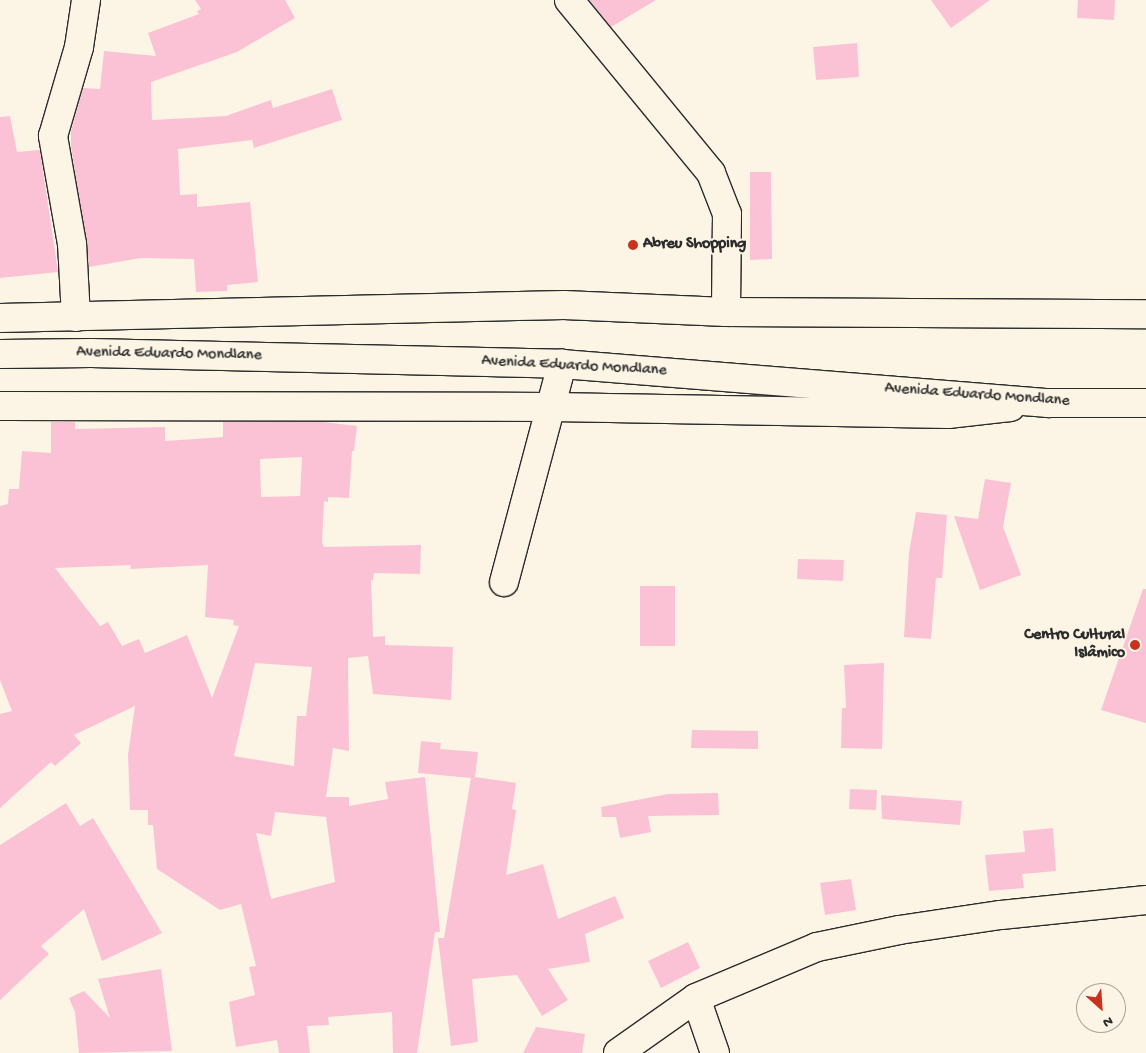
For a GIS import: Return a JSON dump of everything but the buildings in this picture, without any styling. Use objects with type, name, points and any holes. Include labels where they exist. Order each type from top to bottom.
[{"type":"street","points":[[76,317],[72,244],[54,136],[79,47],[86,0]]},
{"type":"street","points":[[568,0],[711,174],[727,214],[726,312]]},
{"type":"street","points":[[0,318],[564,305],[726,312],[1146,314]]},
{"type":"street","name":"Avenida Eduardo Mondlane","points":[[0,354],[91,353],[562,364],[1048,403],[1146,403]]},
{"type":"street","points":[[504,582],[553,407],[562,364]]},
{"type":"street","points":[[0,406],[553,407],[948,414],[1048,403]]},
{"type":"street","points":[[618,1053],[696,998],[817,947],[899,930],[992,917],[1146,900]]},
{"type":"street","points":[[696,998],[715,1053]]},
{"type":"place","name":"Abreu Shopping","points":[[633,245]]},
{"type":"place","name":"Centro Cultural Islâmico","points":[[1135,645]]}]
